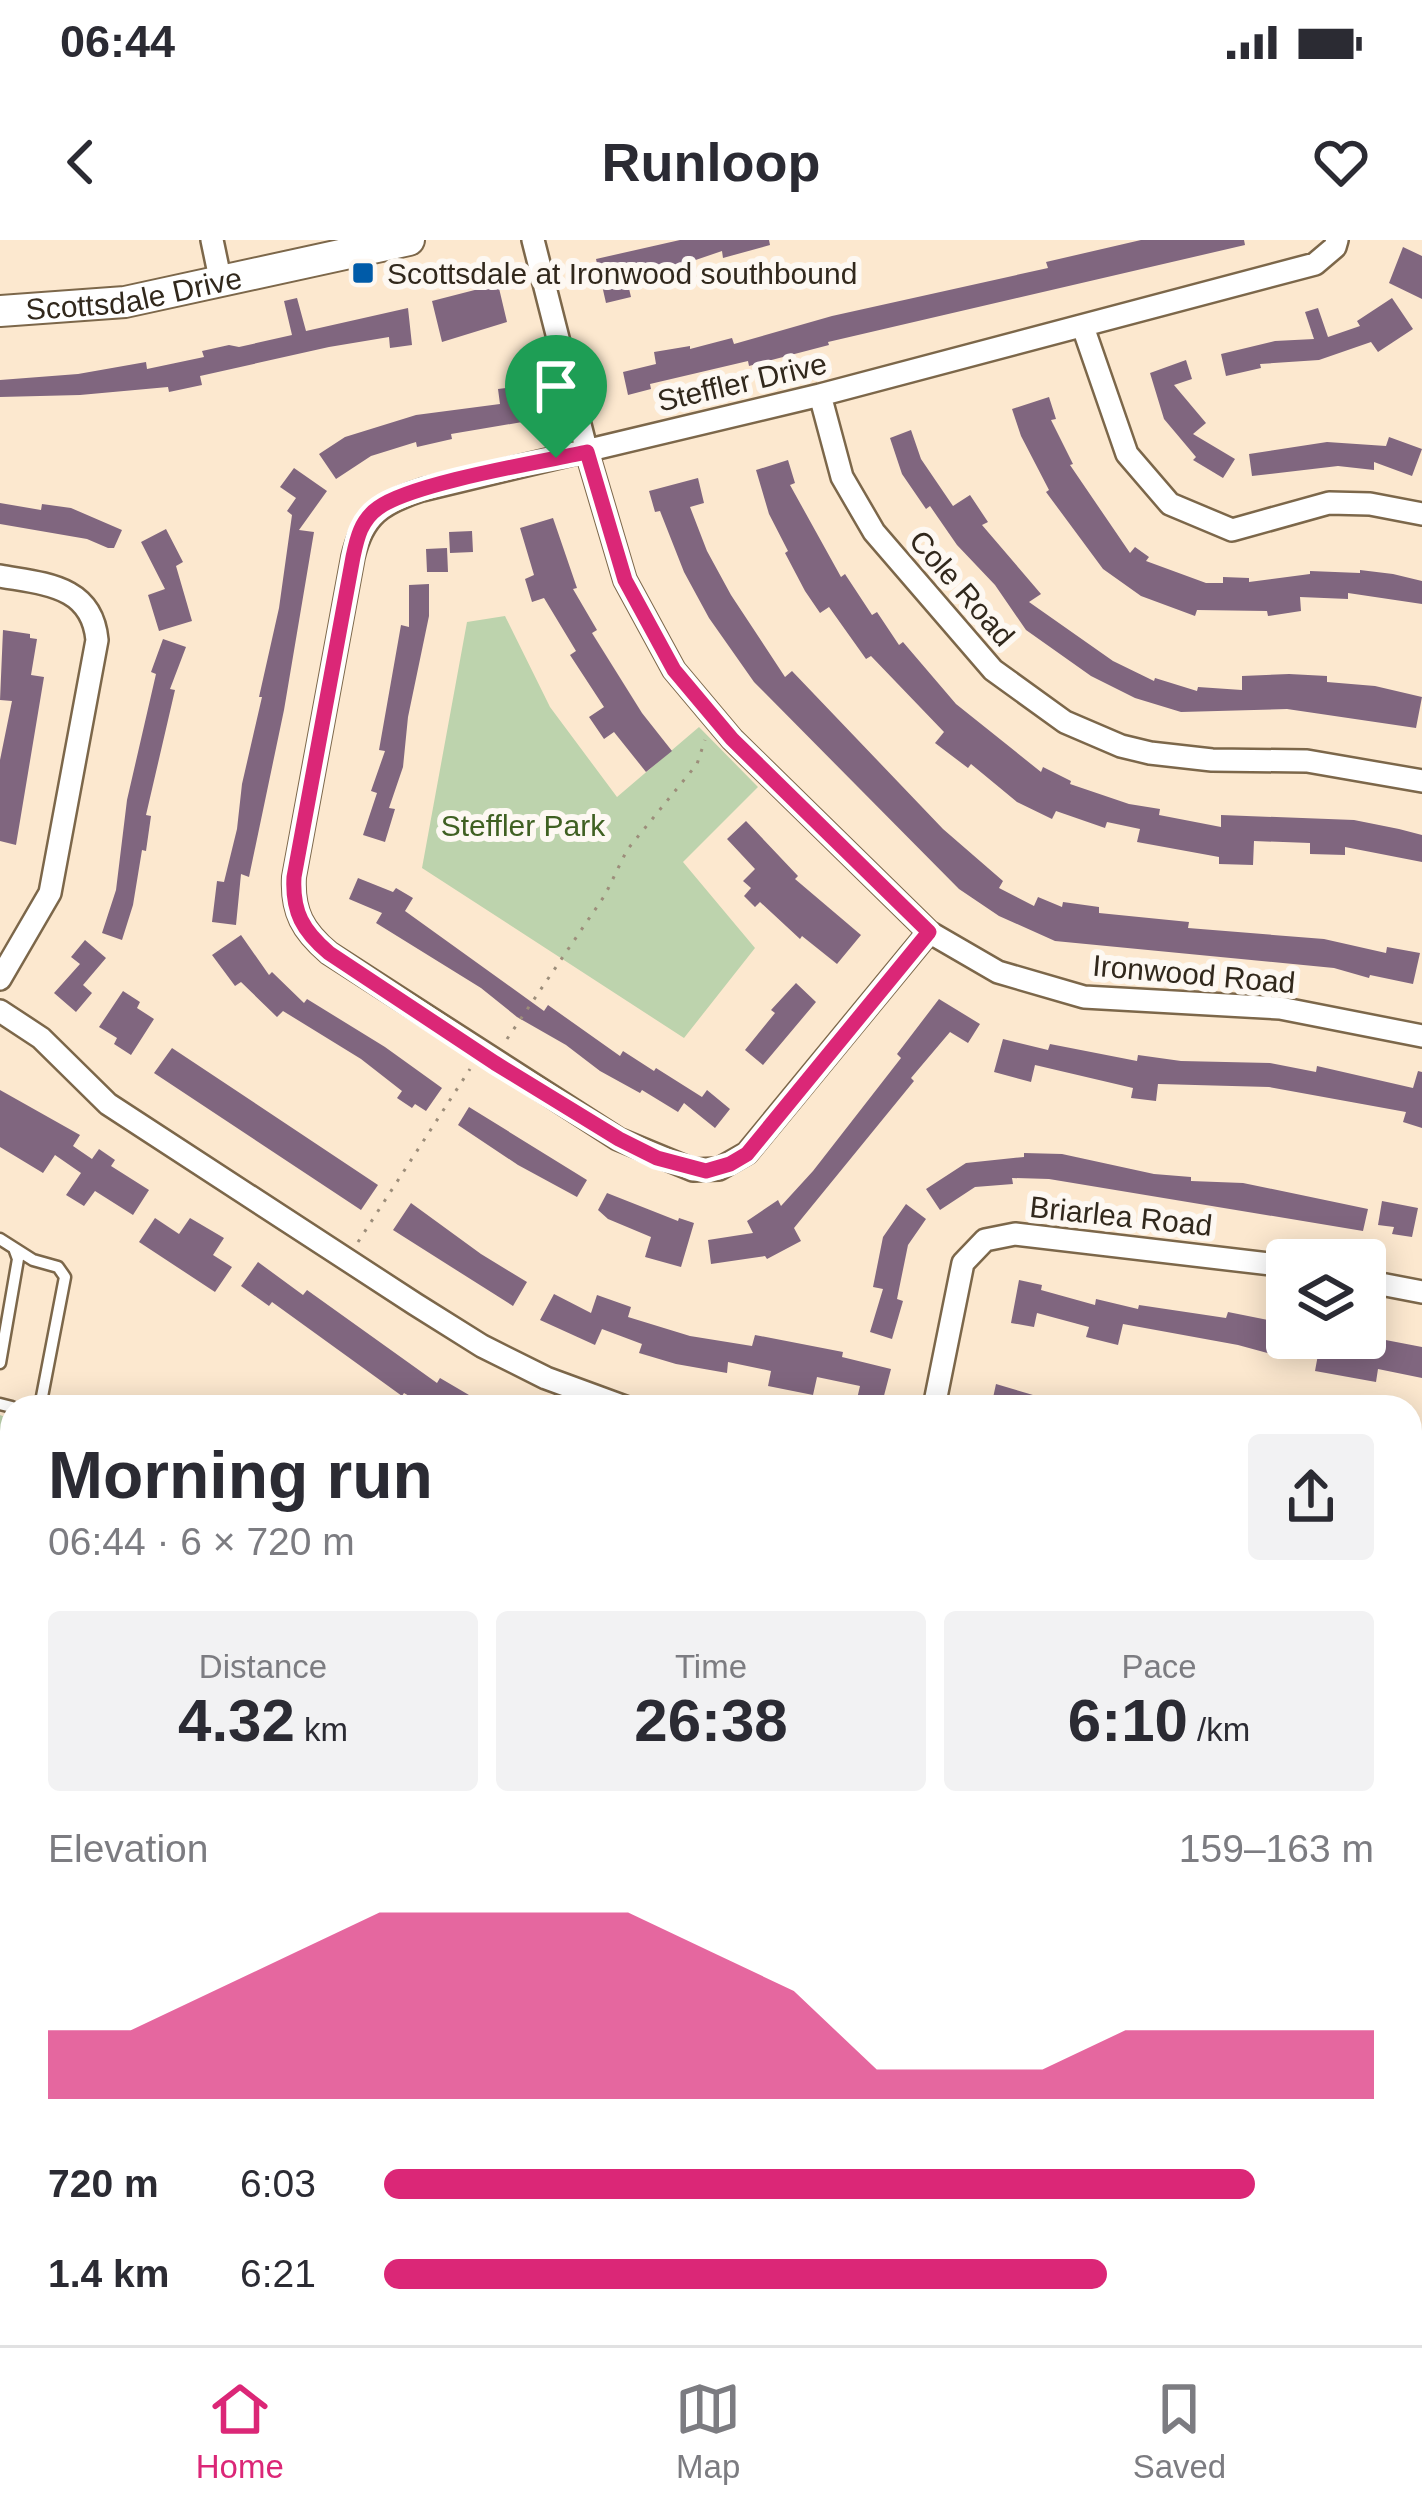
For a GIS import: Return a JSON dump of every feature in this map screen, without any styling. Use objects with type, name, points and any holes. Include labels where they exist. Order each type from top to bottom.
[{"type":"street","points":[[212,240],[221,283]]},
{"type":"street","name":"Scottsdale Drive","points":[[0,310],[125,302],[409,240]]},
{"type":"street","name":"Ironwood Road","points":[[533,240],[625,580],[674,670],[732,739],[929,932],[998,972],[1084,997],[1280,1008],[1422,1036]]},
{"type":"street","name":"Steffler Drive","points":[[929,932],[747,1154],[718,1169],[693,1170],[638,1149],[486,1057],[308,935],[296,912],[294,877],[353,557],[365,520],[380,506],[422,490],[820,395],[1315,264],[1337,240]]},
{"type":"street","points":[[1082,327],[1126,454],[1170,505],[1232,530],[1328,503],[1370,504],[1422,514]]},
{"type":"street","name":"Cole Road","points":[[820,395],[842,477],[874,532],[993,670],[1065,722],[1150,753],[1212,760],[1307,761],[1422,781]]},
{"type":"street","points":[[0,576],[75,594],[93,619],[97,640],[50,893],[0,980]]},
{"type":"street","points":[[0,1011],[41,1038],[108,1104],[498,1354],[592,1395]]},
{"type":"street","name":"Briarlea Road","points":[[936,1395],[963,1263],[985,1240],[1015,1234],[1266,1264]]},
{"type":"street","points":[[1386,1285],[1422,1292]]},
{"type":"lane","points":[[0,1239],[34,1260],[58,1267],[65,1277],[42,1395]]},
{"type":"lane","points":[[0,1363],[18,1259],[14,1248]]},
{"type":"path","points":[[348,1259],[486,1057],[605,895],[627,850],[697,764],[702,743]]},
{"type":"green space","name":"Steffler Park","points":[[505,616],[550,707],[617,797],[699,727],[758,787],[683,862],[755,948],[684,1038],[422,868],[467,622]]},
{"type":"building","points":[[680,240],[769,240],[770,245],[723,258],[722,251],[626,276],[631,297],[606,303],[596,259]]},
{"type":"building","points":[[1141,240],[1244,240],[1245,245],[828,342],[749,366],[748,361],[650,384],[651,389],[628,395],[623,372],[656,364],[654,352],[732,338],[734,344],[832,316],[1048,268],[1046,262]]},
{"type":"building","points":[[1403,247],[1422,256],[1422,299],[1389,283]]},
{"type":"building","points":[[498,284],[507,322],[442,342],[432,301]]},
{"type":"building","points":[[297,298],[306,331],[408,308],[412,345],[390,348],[389,337],[329,347],[200,376],[202,385],[169,392],[168,387],[0,397],[0,380],[146,362],[147,369],[204,357],[202,351],[292,335],[284,301]]},
{"type":"building","points":[[1392,298],[1413,329],[1378,352],[1371,342],[1319,360],[1260,364],[1261,368],[1226,376],[1221,354],[1275,341],[1314,339],[1305,312],[1318,308],[1328,337],[1360,326],[1357,321]]},
{"type":"building","points":[[1186,360],[1192,379],[1174,385],[1206,423],[1193,434],[1235,459],[1223,478],[1193,460],[1196,457],[1164,419],[1150,373]]},
{"type":"building","points":[[524,386],[528,421],[451,434],[452,439],[417,447],[416,442],[371,456],[336,479],[319,454],[345,437],[416,415],[500,404],[498,389]]},
{"type":"building","points":[[1049,397],[1056,419],[1051,420],[1070,465],[1130,553],[1135,547],[1149,557],[1146,561],[1206,583],[1223,583],[1223,577],[1249,578],[1249,582],[1310,571],[1393,574],[1422,581],[1422,604],[1348,593],[1348,599],[1300,597],[1301,611],[1268,616],[1267,611],[1197,610],[1195,616],[1141,596],[1103,569],[1046,492],[1012,409]]},
{"type":"building","points":[[911,430],[921,459],[953,506],[970,495],[988,522],[982,525],[1041,594],[1029,602],[1113,661],[1154,681],[1197,691],[1198,687],[1242,690],[1242,676],[1289,674],[1375,686],[1422,697],[1416,728],[1287,709],[1181,712],[1135,698],[1091,676],[1026,630],[930,506],[926,509],[902,474],[890,438]]},
{"type":"building","points":[[1389,437],[1422,449],[1412,476],[1374,462],[1374,470],[1338,466],[1252,476],[1249,454],[1327,442],[1386,446]]},
{"type":"building","points":[[788,460],[795,483],[790,485],[841,577],[845,574],[872,615],[877,612],[899,645],[903,642],[956,704],[1041,772],[1043,767],[1070,784],[1160,809],[1159,815],[1221,827],[1221,815],[1354,820],[1399,829],[1422,835],[1422,862],[1345,847],[1345,855],[1310,854],[1310,843],[1254,841],[1253,865],[1219,864],[1219,857],[1137,842],[1140,829],[1107,822],[1105,828],[1056,811],[1052,819],[1017,802],[971,764],[968,768],[935,743],[944,732],[871,656],[866,659],[829,607],[820,613],[805,591],[769,514],[756,470]]},
{"type":"building","points":[[294,468],[327,491],[299,530],[314,532],[249,877],[241,874],[236,925],[212,922],[217,881],[224,882],[237,829],[279,608],[292,515],[287,511],[296,498],[280,487]]},
{"type":"building","points":[[698,478],[704,503],[690,507],[707,551],[785,677],[792,671],[943,829],[1003,881],[999,888],[1034,906],[1038,897],[1062,907],[1063,902],[1099,907],[1099,913],[1189,922],[1188,928],[1324,939],[1386,953],[1387,947],[1420,953],[1413,984],[1334,968],[1055,941],[999,916],[959,889],[754,682],[709,618],[649,491]]},
{"type":"building","points":[[0,503],[41,510],[42,504],[71,508],[122,530],[114,548],[108,548],[87,539],[0,524]]},
{"type":"building","points":[[553,518],[577,588],[573,589],[597,630],[592,633],[672,751],[646,772],[614,732],[604,739],[589,717],[604,707],[570,655],[576,651],[544,598],[532,602],[525,579],[534,575],[520,528]]},
{"type":"building","points":[[166,529],[183,562],[176,566],[192,621],[159,631],[148,595],[165,589],[141,542]]},
{"type":"building","points":[[472,531],[473,552],[450,553],[449,532]]},
{"type":"building","points":[[447,548],[448,572],[427,572],[426,549]]},
{"type":"building","points":[[429,584],[429,616],[385,842],[363,835],[385,751],[379,750],[401,625],[409,627],[409,585]]},
{"type":"building","points":[[3,630],[37,639],[31,675],[44,677],[16,845],[0,841],[0,760],[12,701],[0,700]]},
{"type":"building","points":[[163,639],[186,647],[170,689],[175,690],[146,815],[151,816],[146,851],[142,850],[122,940],[102,933],[116,890],[127,800],[156,674],[151,672]]},
{"type":"building","points":[[746,821],[798,876],[795,879],[861,935],[837,964],[802,936],[800,939],[760,902],[755,907],[744,896],[751,888],[743,881],[755,869],[727,839]]},
{"type":"building","points":[[358,878],[413,898],[405,911],[544,1011],[548,1005],[620,1056],[623,1051],[702,1097],[707,1090],[730,1109],[715,1128],[684,1103],[678,1112],[600,1071],[481,988],[376,923],[382,913],[349,899]]},
{"type":"building","points":[[241,935],[269,975],[272,972],[304,1003],[307,999],[385,1047],[442,1088],[426,1111],[397,1098],[402,1091],[361,1059],[283,1011],[277,1017],[241,982],[235,986],[212,955]]},
{"type":"building","points":[[85,940],[106,958],[83,985],[92,993],[76,1012],[54,993],[80,964],[71,957]]},
{"type":"building","points":[[796,983],[816,1002],[763,1065],[745,1050]]},
{"type":"building","points":[[123,991],[154,1019],[131,1055],[99,1027]]},
{"type":"building","points":[[939,999],[980,1024],[968,1043],[950,1032],[911,1078],[914,1081],[794,1228],[801,1241],[767,1259],[711,1264],[708,1240],[753,1233],[747,1221],[778,1200],[781,1206],[901,1058],[897,1054]]},
{"type":"building","points":[[1003,1039],[1137,1061],[1138,1055],[1270,1063],[1316,1072],[1317,1066],[1413,1088],[1418,1071],[1422,1072],[1422,1128],[1403,1122],[1406,1112],[1269,1087],[1158,1084],[1156,1101],[1131,1098],[1133,1088],[1035,1065],[1031,1082],[994,1072]]},
{"type":"building","points":[[172,1048],[378,1185],[361,1210],[154,1073]]},
{"type":"building","points":[[0,1090],[80,1135],[73,1146],[92,1159],[99,1149],[115,1160],[111,1166],[149,1190],[133,1215],[95,1191],[84,1206],[66,1195],[81,1173],[55,1155],[43,1173],[0,1147]]},
{"type":"building","points":[[469,1107],[587,1180],[577,1197],[458,1125]]},
{"type":"building","points":[[1024,1153],[1062,1154],[1191,1177],[1191,1181],[1243,1183],[1368,1209],[1363,1231],[1049,1179],[1012,1178],[1013,1184],[975,1187],[940,1210],[926,1189],[966,1163],[1024,1157]]},
{"type":"building","points":[[607,1193],[694,1223],[681,1267],[645,1257],[651,1237],[598,1210]]},
{"type":"building","points":[[1382,1201],[1418,1208],[1412,1237],[1392,1234],[1394,1227],[1378,1225]]},
{"type":"building","points":[[411,1203],[527,1282],[513,1306],[393,1230]]},
{"type":"building","points":[[906,1204],[926,1219],[908,1245],[897,1299],[903,1301],[892,1339],[870,1332],[883,1289],[873,1287],[883,1237]]},
{"type":"building","points":[[155,1218],[179,1234],[190,1218],[224,1238],[213,1255],[232,1267],[215,1292],[139,1242]]},
{"type":"building","points":[[258,1262],[303,1295],[307,1290],[437,1383],[440,1378],[469,1395],[401,1395],[272,1302],[269,1306],[241,1286]]},
{"type":"building","points":[[1019,1280],[1095,1305],[1096,1299],[1138,1309],[1139,1305],[1226,1318],[1228,1312],[1266,1320],[1266,1353],[1123,1324],[1118,1345],[1086,1337],[1089,1327],[1037,1313],[1034,1327],[1011,1323]]},
{"type":"building","points":[[554,1294],[591,1313],[597,1295],[631,1307],[628,1317],[690,1336],[752,1346],[755,1335],[843,1352],[842,1357],[891,1369],[884,1395],[858,1395],[860,1386],[817,1377],[813,1395],[768,1386],[771,1371],[728,1362],[727,1373],[676,1364],[639,1353],[642,1344],[602,1329],[595,1345],[540,1320]]},
{"type":"building","points":[[1386,1340],[1422,1347],[1422,1378],[1378,1369],[1376,1382],[1315,1371],[1317,1359],[1386,1359]]},
{"type":"building","points":[[996,1384],[1033,1395],[994,1395]]},
{"type":"place","name":"Scottsdale at Ironwood southbound","points":[[363,273]]},
{"type":"route","points":[[587,452],[625,580],[674,670],[732,739],[929,932],[747,1154],[718,1169],[675,1165],[619,1139],[329,953],[308,935],[296,912],[294,877],[353,557],[365,520],[380,506],[422,490],[556,458],[587,452]]}]
